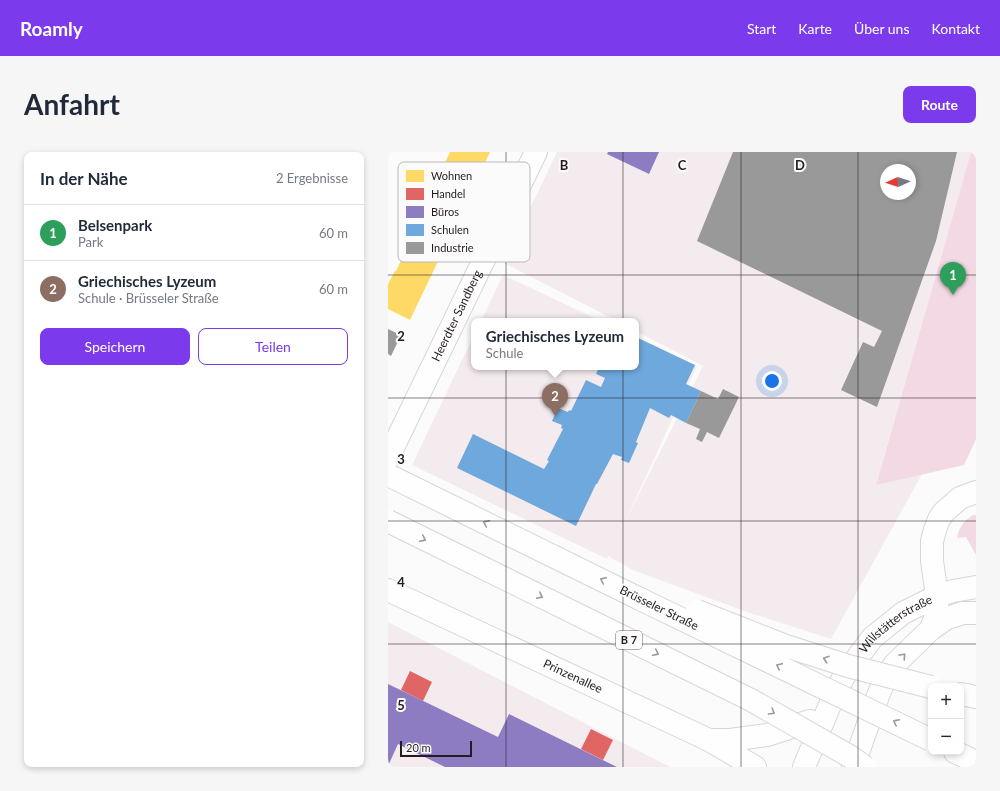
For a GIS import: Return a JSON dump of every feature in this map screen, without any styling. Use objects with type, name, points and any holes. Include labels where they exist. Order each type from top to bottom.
[{"type":"main road","name":"Heerdter Sandberg","points":[[530,164],[536,152]]},
{"type":"main road","name":"Heerdter Sandberg","points":[[388,458],[483,262]]},
{"type":"main road","name":"Brüsseler Straße","points":[[388,475],[928,739]]},
{"type":"main road","points":[[969,613],[946,604],[937,596],[932,561],[932,541],[939,519],[944,512],[960,498],[976,492]]},
{"type":"main road","name":"B 7","points":[[388,521],[751,700],[851,757],[865,767]]},
{"type":"main road","points":[[937,596],[953,591],[976,588]]},
{"type":"main road","name":"Prinzenallee","points":[[388,590],[709,740],[755,767]]},
{"type":"main road","name":"Willstätterstraße","points":[[804,767],[828,707],[844,676],[872,638],[903,613],[937,596],[937,613],[931,628],[909,649],[887,675],[879,693],[853,767]]},
{"type":"main road","points":[[638,598],[662,597],[786,646],[848,666],[928,686]]},
{"type":"main road","points":[[931,628],[947,618],[969,613]]},
{"type":"main road","points":[[964,695],[976,697]]},
{"type":"main road","points":[[709,740],[730,740],[767,735],[811,721],[828,707]]},
{"type":"main road","points":[[962,755],[976,762]]},
{"type":"shaded area","points":[[557,152],[971,152],[876,484],[922,474],[831,639],[747,612],[633,570],[608,556],[607,559],[412,465],[471,341],[471,370],[639,370],[639,338],[697,366],[623,526],[703,366],[639,333],[639,318],[611,318],[504,263],[530,262],[530,209]]},
{"type":"shaded area","points":[[971,152],[976,152],[976,439],[964,465],[876,485]]},
{"type":"shaded area","points":[[503,275],[595,318],[482,318]]},
{"type":"shaded area","points":[[973,515],[976,515],[976,555],[966,537],[957,538],[962,525]]},
{"type":"shaded area","points":[[388,622],[670,767],[388,767]]},
{"type":"building: Wohnen","points":[[450,152],[490,152],[485,162],[445,162]]},
{"type":"building: Wohnen","points":[[400,262],[438,262],[410,320],[388,309],[388,284]]},
{"type":"building: Handel","points":[[410,671],[432,682],[423,701],[401,690]]},
{"type":"building: Handel","points":[[591,729],[613,740],[603,760],[581,749]]},
{"type":"building: Büros","points":[[608,152],[659,152],[649,174],[607,154]]},
{"type":"building: Büros","points":[[388,684],[498,737],[509,714],[617,767],[445,767],[398,744],[388,766]]},
{"type":"building: Schulen","points":[[639,338],[695,365],[686,384],[701,391],[686,423],[671,415],[669,418],[650,408],[636,442],[638,443],[629,463],[621,460],[622,457],[613,454],[596,484],[576,526],[457,468],[473,434],[544,469],[563,429],[561,428],[562,425],[552,421],[558,408],[568,412],[569,410],[571,411],[586,380],[601,387],[605,378],[596,374],[598,370],[639,370]]},
{"type":"building: Industrie","points":[[733,152],[957,152],[936,241],[877,407],[841,390],[863,342],[874,347],[882,331],[697,241]]},
{"type":"building: Industrie","points":[[388,329],[401,335],[391,356],[388,354]]},
{"type":"building: Industrie","points":[[723,389],[739,397],[719,438],[707,432],[702,442],[696,439],[700,429],[686,423],[701,391],[718,399]]},
{"type":"place","name":"Belsenpark","points":[[953,295]]},
{"type":"place","name":"Griechisches Lyzeum","points":[[555,416]]}]
